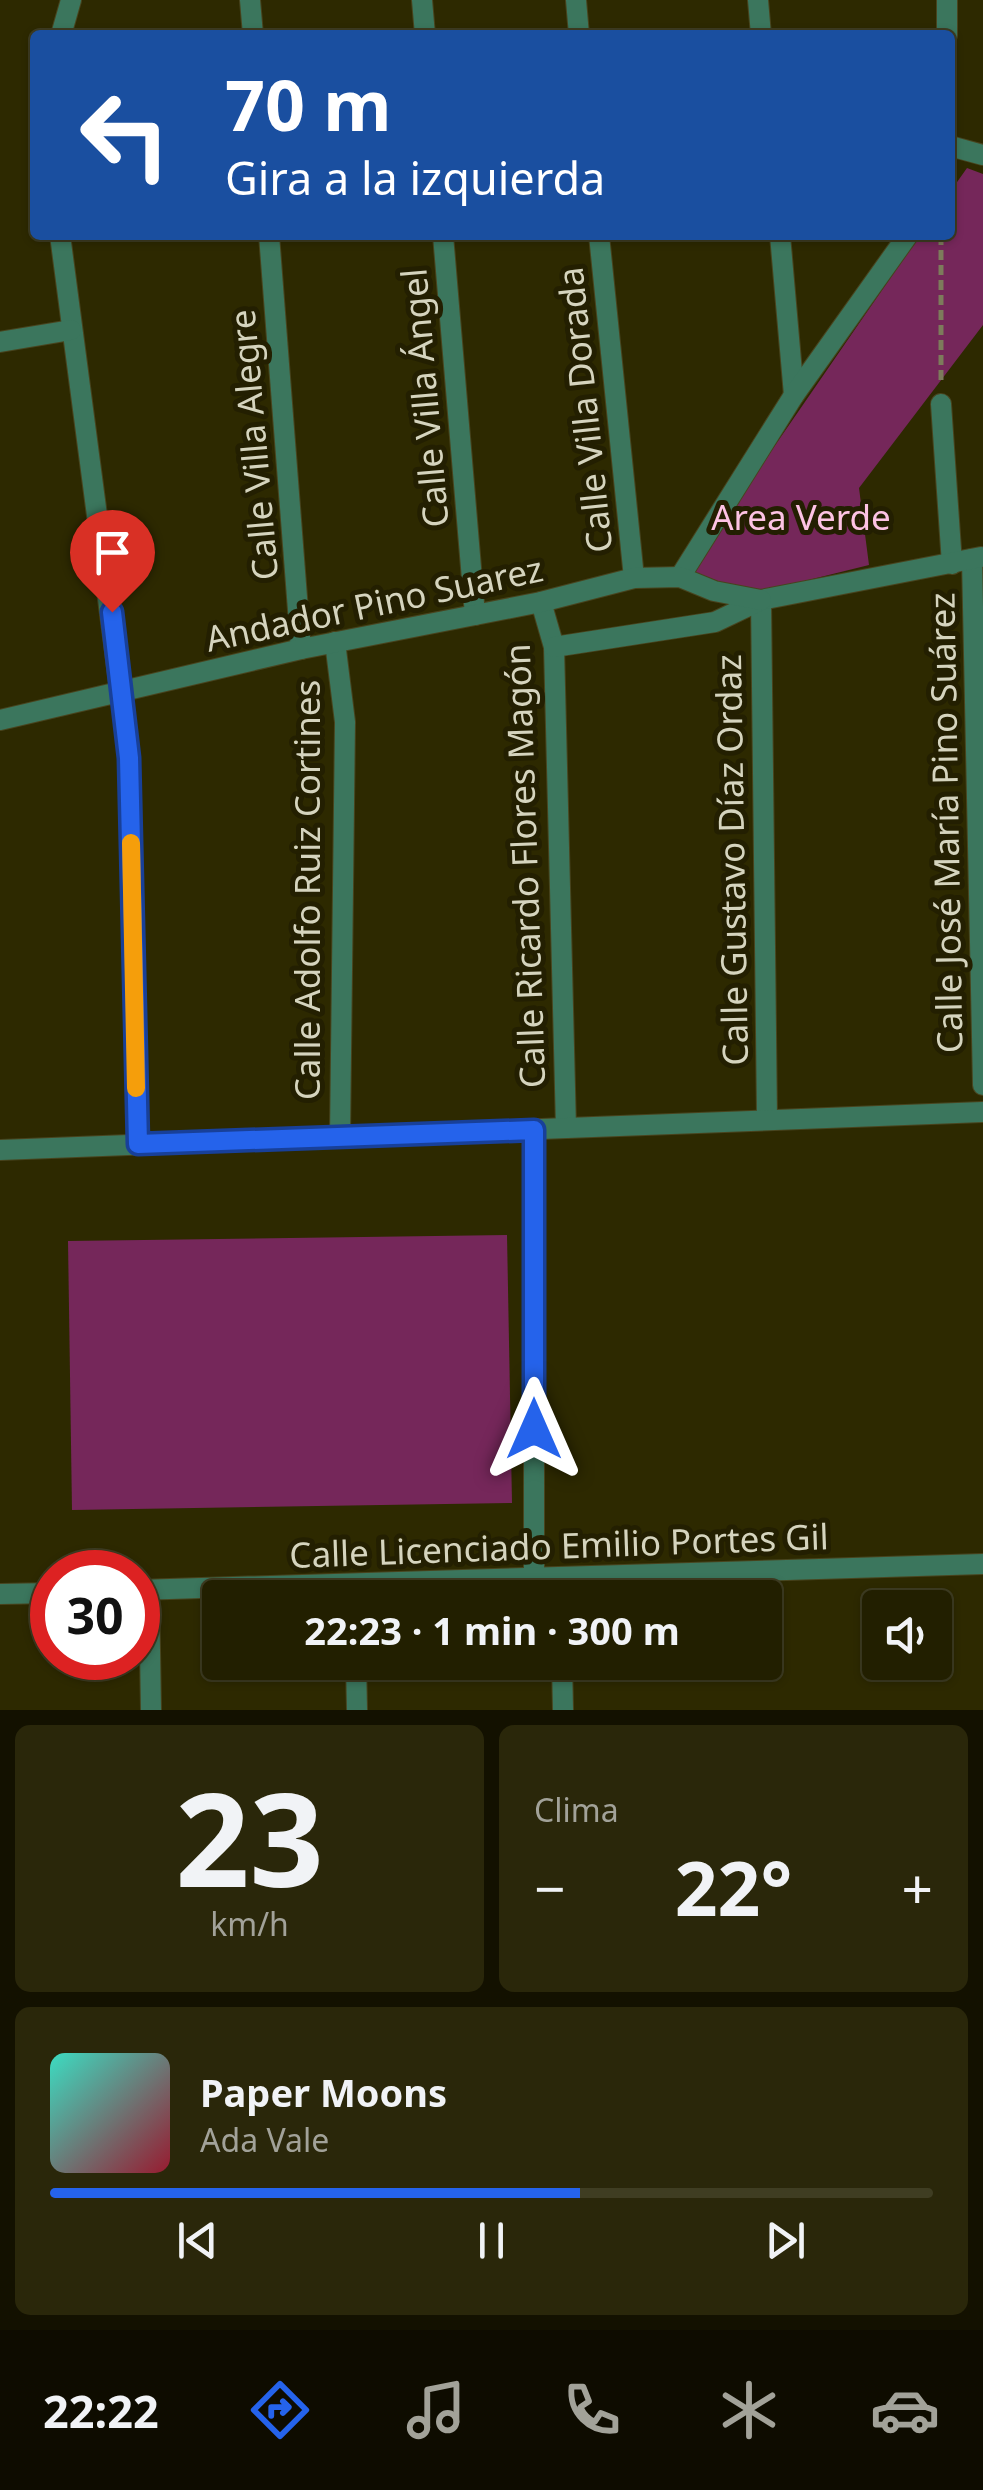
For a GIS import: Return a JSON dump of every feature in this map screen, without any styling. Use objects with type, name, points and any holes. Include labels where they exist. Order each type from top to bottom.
[{"type":"street","points":[[62,30],[71,0]]},
{"type":"street","points":[[250,0],[253,30]]},
{"type":"street","points":[[422,0],[425,30]]},
{"type":"street","points":[[576,0],[579,30]]},
{"type":"street","points":[[758,0],[761,30]]},
{"type":"street","points":[[947,0],[947,30]]},
{"type":"street","points":[[955,147],[983,155]]},
{"type":"street","points":[[61,240],[129,758],[138,1144]]},
{"type":"street","name":"Calle Villa Alegre","points":[[269,240],[302,649]]},
{"type":"street","name":"Calle Villa Ángel","points":[[443,240],[475,616]]},
{"type":"street","name":"Calle Villa Dorada","points":[[600,240],[634,578]]},
{"type":"street","points":[[780,240],[794,394]]},
{"type":"street","points":[[680,577],[794,394],[904,240]]},
{"type":"street","points":[[0,342],[71,330]]},
{"type":"street","name":"Calle José María Pino Suárez","points":[[941,404],[969,560],[983,1085]]},
{"type":"street","points":[[554,647],[714,622],[761,600],[969,560]]},
{"type":"street","name":"Andador Pino Suarez","points":[[0,720],[302,649],[541,602],[634,578],[680,577],[714,592],[761,600]]},
{"type":"street","name":"Calle Gustavo Díaz Ordaz","points":[[761,600],[767,1119]]},
{"type":"street","name":"Calle Ricardo Flores Magón","points":[[541,602],[554,647],[566,1128]]},
{"type":"street","name":"Calle Adolfo Ruiz Cortines","points":[[335,642],[345,722],[340,1136]]},
{"type":"street","points":[[0,1150],[983,1112]]},
{"type":"street","name":"Calle Ricardo Flores Magón","points":[[534,1130],[534,1578]]},
{"type":"street","name":"Calle Licenciado Emilio Portes Gil","points":[[701,1580],[983,1564]]},
{"type":"street","name":"Calle Licenciado Emilio Portes Gil","points":[[506,1580],[539,1580]]},
{"type":"street","name":"Calle Licenciado Emilio Portes Gil","points":[[160,1590],[202,1590]]},
{"type":"street","points":[[0,1594],[30,1593]]},
{"type":"street","points":[[149,1680],[151,1710]]},
{"type":"street","points":[[356,1680],[357,1710]]},
{"type":"street","points":[[562,1680],[563,1710]]},
{"type":"path","points":[[941,240],[941,404]]},
{"type":"green space","name":"Area Verde","points":[[967,168],[983,174],[983,325],[859,488],[869,565],[752,594],[689,570],[917,240],[955,240],[955,185]]},
{"type":"green space","points":[[507,1235],[512,1503],[72,1510],[68,1241]]},
{"type":"slow traffic","points":[[131,843],[136,1088]]},
{"type":"route","points":[[112,612],[129,758],[138,1144],[534,1130],[534,1429]]}]
